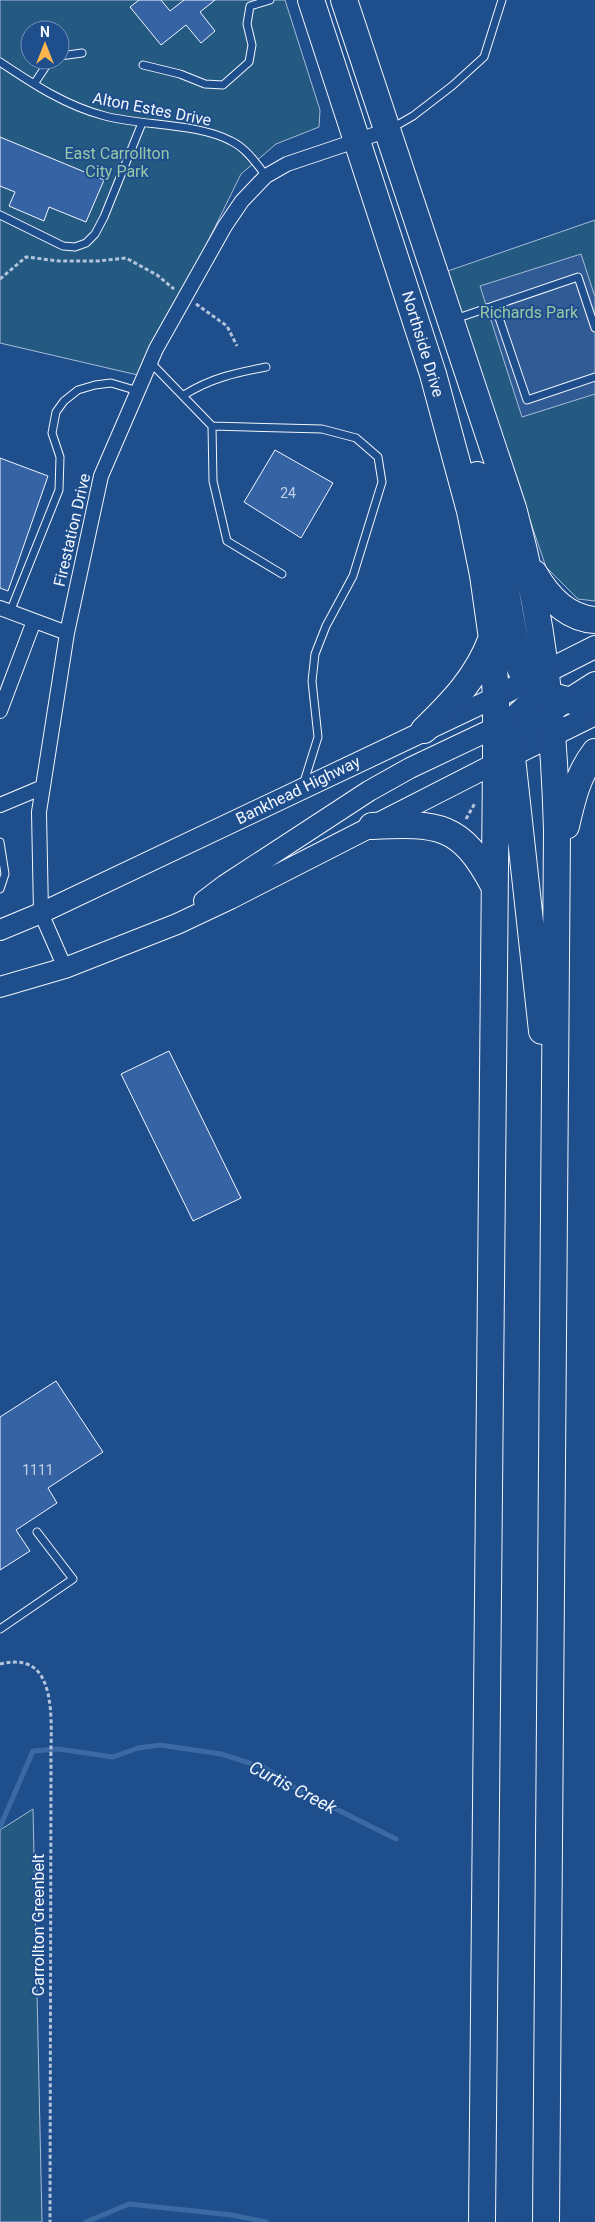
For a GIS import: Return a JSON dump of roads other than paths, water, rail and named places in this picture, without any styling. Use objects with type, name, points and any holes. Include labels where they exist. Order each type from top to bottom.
[{"type":"highway","name":"Northside Drive","points":[[311,0],[433,374],[470,511],[483,575],[492,640],[496,697],[504,742]]},
{"type":"highway","name":"Northside Drive","points":[[344,0],[513,508],[527,560],[539,620],[547,697],[557,856]]},
{"type":"highway","points":[[433,374],[454,407],[494,525],[520,668],[547,697],[595,702]]},
{"type":"highway","points":[[527,560],[545,593],[562,608],[585,619],[595,620]]},
{"type":"highway","points":[[424,730],[449,707],[473,678],[492,640]]},
{"type":"highway","points":[[482,2222],[492,1397],[494,886],[504,742]]},
{"type":"highway","points":[[504,742],[530,931],[548,1083],[555,1179]]},
{"type":"highway","points":[[546,2222],[557,856],[577,785],[588,761],[595,752]]},
{"type":"highway","points":[[372,826],[421,825],[444,831],[466,844],[476,853],[494,886]]},
{"type":"main road","name":"Bankhead Highway","points":[[0,987],[64,968],[161,930],[230,899],[372,826],[504,742],[595,647]]},
{"type":"main road","points":[[161,930],[369,790],[410,768],[504,742],[521,711],[547,697],[595,683]]},
{"type":"main road","name":"Bankhead Highway","points":[[0,930],[40,913],[496,697],[547,697],[595,714]]},
{"type":"street","name":"Firestation Drive","points":[[64,968],[40,913],[40,812],[67,633],[101,476],[150,362],[225,226],[242,201],[266,176],[287,164],[388,130]]},
{"type":"street","points":[[5,610],[67,633]]},
{"type":"street","points":[[0,711],[34,621]]},
{"type":"street","points":[[0,805],[43,787]]},
{"type":"lane","points":[[143,65],[180,74],[205,84],[224,85],[249,62],[252,45],[247,24],[249,3],[270,0]]},
{"type":"lane","points":[[388,130],[413,116],[452,86],[484,57],[502,0]]},
{"type":"lane","points":[[70,55],[82,53]]},
{"type":"lane","name":"Alton Estes Drive","points":[[0,62],[34,84],[78,108],[142,123],[193,130],[232,141],[250,156],[266,176]]},
{"type":"lane","points":[[34,84],[43,70]]},
{"type":"lane","points":[[0,215],[62,246],[74,247],[86,243],[96,234],[142,123]]},
{"type":"lane","points":[[450,321],[578,277],[595,328]]},
{"type":"lane","points":[[495,306],[527,400],[595,377]]},
{"type":"lane","points":[[150,362],[212,426],[213,481],[227,541],[282,574]]},
{"type":"lane","points":[[184,395],[220,376],[266,367]]},
{"type":"lane","points":[[5,610],[59,490],[60,457],[52,433],[56,412],[64,401],[78,390],[95,385],[111,383],[138,391]]},
{"type":"lane","points":[[212,426],[322,430],[356,438],[378,457],[382,482],[353,576],[326,626],[315,654],[312,681],[318,737],[302,789]]},
{"type":"lane","points":[[0,842],[6,874],[0,889]]},
{"type":"lane","points":[[0,1629],[73,1579],[37,1532]]},
{"type":"waterway","name":"Curtis Creek","points":[[0,1827],[33,1751],[58,1749],[113,1757],[138,1748],[160,1745],[221,1754],[265,1768],[300,1791],[396,1839]]},
{"type":"waterway","points":[[86,2222],[129,2204],[232,2215],[266,2222]]},
{"type":"park label","name":"East Carrollton City Park","points":[[117,162]]},
{"type":"park label","name":"Richards Park","points":[[529,312]]}]
